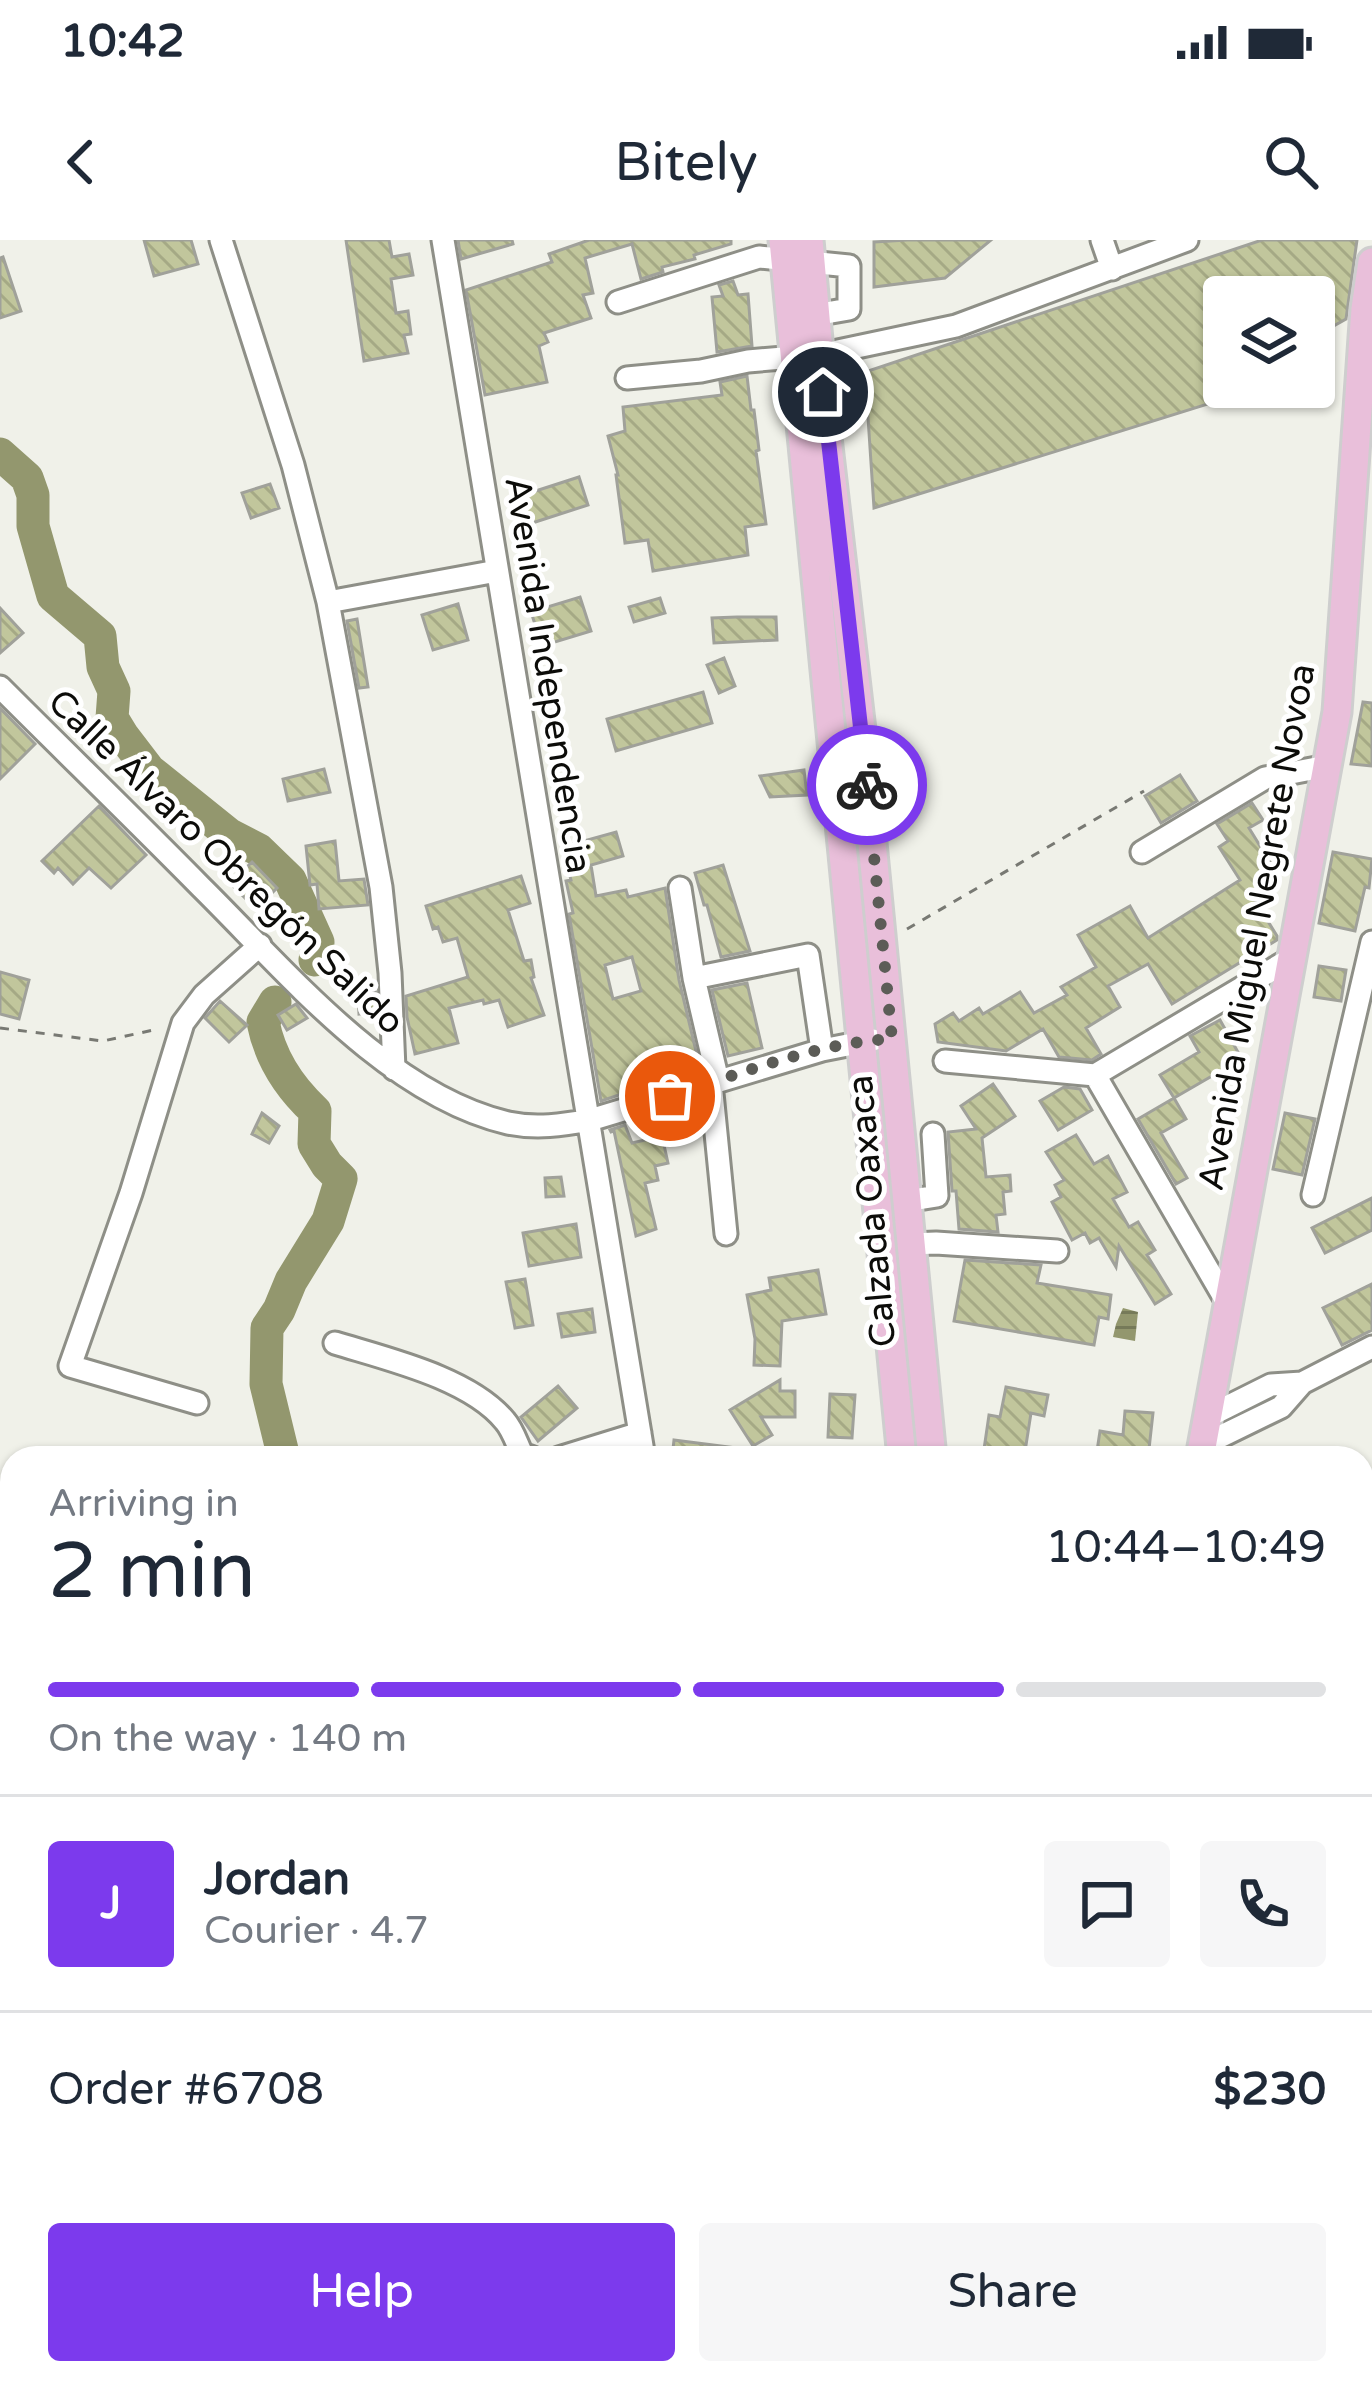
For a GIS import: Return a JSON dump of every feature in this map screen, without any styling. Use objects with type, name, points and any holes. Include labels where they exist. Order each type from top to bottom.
[{"type":"main road","name":"Calzada Oaxaca","points":[[797,249],[861,1040],[901,1446]]},
{"type":"main road","name":"Avenida Miguel Negrete Novoa","points":[[1201,1446],[1337,712],[1372,262]]},
{"type":"main road","name":"Calzada Oaxaca","points":[[806,357],[883,943],[931,1446]]},
{"type":"main road","points":[[884,1276],[914,1274]]},
{"type":"street","points":[[221,240],[293,465],[328,602],[381,887],[394,1070]]},
{"type":"street","name":"Avenida Independencia","points":[[443,240],[642,1446]]},
{"type":"street","points":[[1102,240],[1112,269]]},
{"type":"street","points":[[627,378],[806,357],[956,326],[1187,240]]},
{"type":"street","points":[[618,302],[759,256],[797,249]]},
{"type":"street","points":[[328,602],[497,571]]},
{"type":"street","name":"Calle Álvaro Obregón Salido","points":[[0,687],[324,1011],[394,1070],[468,1110],[511,1124],[553,1127],[822,1050],[861,1040],[892,1039]]},
{"type":"street","points":[[1142,852],[1264,778],[1327,766]]},
{"type":"street","points":[[680,888],[714,1082],[726,1234]]},
{"type":"street","points":[[1313,1195],[1372,942]]},
{"type":"street","points":[[196,1403],[70,1366],[183,1023],[205,995],[260,945]]},
{"type":"street","points":[[694,978],[808,955],[822,1050]]},
{"type":"street","points":[[945,1061],[1095,1075],[1292,958]]},
{"type":"street","points":[[1095,1075],[1228,1304]]},
{"type":"street","points":[[906,1201],[937,1196],[933,1134]]},
{"type":"street","points":[[903,1165],[936,1164]]},
{"type":"street","points":[[910,1244],[1057,1251]]},
{"type":"street","points":[[335,1343],[424,1372],[471,1394],[507,1422],[519,1446]]},
{"type":"street","points":[[1211,1446],[1281,1407],[1303,1383],[1372,1347]]},
{"type":"street","points":[[1207,1417],[1271,1385],[1303,1383]]},
{"type":"street","points":[[598,1446],[640,1433]]},
{"type":"path","points":[[883,943],[1144,791]]},
{"type":"path","points":[[0,1028],[103,1041],[183,1023]]},
{"type":"shaded area","points":[[1123,1308],[1138,1312],[1135,1341],[1113,1337]]},
{"type":"building","points":[[144,240],[191,240],[198,264],[154,276]]},
{"type":"building","points":[[346,240],[389,240],[392,257],[409,254],[413,275],[391,279],[396,313],[408,311],[411,334],[404,335],[408,353],[364,361]]},
{"type":"building","points":[[458,240],[512,240],[513,244],[461,259]]},
{"type":"building","points":[[589,240],[731,240],[731,244],[641,279],[632,244],[585,258],[593,293],[583,295],[591,318],[544,333],[548,342],[539,346],[547,382],[485,395],[466,290],[552,262],[549,254]]},
{"type":"building","points":[[991,240],[945,278],[874,287],[874,242]]},
{"type":"building","points":[[1262,240],[1357,240],[1346,319],[1335,325],[1335,276],[1203,276],[1203,406],[874,508],[865,372]]},
{"type":"building","points":[[0,258],[21,311],[0,318]]},
{"type":"building","points":[[733,281],[738,295],[748,294],[752,346],[717,352],[712,297],[723,296],[719,285]]},
{"type":"building","points":[[747,376],[766,524],[745,527],[748,555],[653,571],[648,540],[625,543],[618,475],[608,436],[625,431],[623,407],[722,395],[720,382]]},
{"type":"building","points":[[579,477],[588,505],[529,524],[520,496]]},
{"type":"building","points":[[270,484],[279,508],[251,518],[242,493]]},
{"type":"building","points":[[580,597],[591,631],[542,646],[531,612]]},
{"type":"building","points":[[660,598],[665,613],[634,622],[629,607]]},
{"type":"building","points":[[458,604],[468,640],[433,650],[422,615]]},
{"type":"building","points":[[0,608],[23,633],[0,653]]},
{"type":"building","points":[[776,617],[777,640],[714,643],[712,618]]},
{"type":"building","points":[[357,619],[368,687],[359,688],[347,621]]},
{"type":"building","points":[[724,658],[735,686],[719,693],[707,665]]},
{"type":"building","points":[[703,692],[712,723],[616,751],[607,719]]},
{"type":"building","points":[[1363,702],[1372,703],[1372,766],[1351,764]]},
{"type":"building","points":[[0,708],[35,744],[0,779]]},
{"type":"building","points":[[324,769],[330,792],[288,801],[283,779]]},
{"type":"building","points":[[804,770],[807,795],[770,797],[760,776]]},
{"type":"building","points":[[1180,775],[1197,801],[1161,823],[1145,796]]},
{"type":"building","points":[[1252,803],[1263,820],[1249,828],[1278,875],[1250,892],[1277,940],[1172,1004],[1148,964],[1108,986],[1120,1007],[1086,1028],[1101,1054],[1092,1060],[1059,1057],[1043,1029],[1006,1051],[938,1042],[935,1024],[953,1013],[959,1021],[979,1008],[983,1014],[1020,992],[1034,1013],[1067,995],[1061,987],[1096,967],[1078,935],[1130,906],[1148,938],[1240,880],[1219,847],[1228,841],[1217,824]]},
{"type":"building","points":[[99,806],[146,855],[111,888],[89,868],[73,884],[58,868],[54,873],[42,861]]},
{"type":"building","points":[[616,832],[623,856],[591,865],[596,896],[626,890],[628,897],[665,888],[679,980],[700,1068],[601,1101],[569,914],[573,913],[566,881],[571,880],[562,847]],"holes":[[[632,957],[641,991],[613,999],[605,965]]]},
{"type":"building","points":[[335,841],[339,881],[364,879],[368,905],[319,909],[317,884],[310,885],[306,846]]},
{"type":"building","points":[[1333,852],[1372,859],[1369,888],[1365,887],[1355,931],[1319,923]]},
{"type":"building","points":[[252,862],[277,888],[256,909],[230,883]]},
{"type":"building","points":[[723,865],[750,951],[721,957],[695,873]]},
{"type":"building","points":[[521,876],[530,903],[508,910],[524,961],[531,960],[531,978],[544,1015],[508,1027],[499,1000],[449,1008],[458,1043],[415,1054],[406,996],[468,977],[457,938],[443,942],[426,906]]},
{"type":"building","points":[[1319,966],[1346,970],[1341,1001],[1314,997]]},
{"type":"building","points":[[0,972],[29,980],[19,1019],[0,1014]]},
{"type":"building","points":[[747,983],[762,1048],[728,1056],[712,990]]},
{"type":"building","points":[[376,992],[377,1012],[359,1014],[358,993]]},
{"type":"building","points":[[220,1001],[247,1025],[229,1042],[205,1018]]},
{"type":"building","points":[[296,1004],[307,1018],[287,1030],[278,1015]]},
{"type":"building","points":[[1220,1020],[1244,1063],[1174,1098],[1160,1075],[1199,1052],[1190,1036]]},
{"type":"building","points":[[993,1084],[1015,1116],[982,1138],[986,1177],[1010,1175],[1011,1191],[1003,1192],[1005,1214],[996,1215],[998,1232],[959,1229],[948,1132],[976,1129],[961,1106]]},
{"type":"building","points":[[1064,1087],[1080,1089],[1092,1110],[1058,1130],[1040,1101]]},
{"type":"building","points":[[1174,1098],[1186,1119],[1161,1133],[1187,1178],[1176,1184],[1138,1119]]},
{"type":"building","points":[[262,1113],[279,1126],[269,1143],[252,1134]]},
{"type":"building","points":[[1285,1113],[1315,1119],[1302,1175],[1273,1169]]},
{"type":"building","points":[[625,1125],[632,1143],[662,1136],[668,1163],[655,1166],[658,1180],[645,1183],[656,1229],[636,1236],[614,1131],[610,1130]]},
{"type":"building","points":[[1076,1135],[1094,1164],[1108,1156],[1127,1192],[1113,1199],[1129,1227],[1138,1222],[1155,1250],[1147,1255],[1171,1294],[1155,1304],[1119,1246],[1116,1267],[1099,1238],[1090,1243],[1085,1233],[1072,1240],[1052,1202],[1061,1197],[1055,1185],[1064,1180],[1046,1152]]},
{"type":"building","points":[[561,1177],[564,1196],[546,1197],[545,1178]]},
{"type":"building","points":[[1372,1198],[1372,1230],[1325,1253],[1312,1228]]},
{"type":"building","points":[[576,1224],[581,1257],[529,1266],[523,1233]]},
{"type":"building","points":[[965,1260],[1041,1265],[1037,1283],[1111,1295],[1108,1319],[1099,1317],[1094,1345],[954,1321]]},
{"type":"building","points":[[818,1270],[826,1314],[782,1321],[780,1366],[754,1365],[747,1295],[771,1290],[769,1278]]},
{"type":"building","points":[[525,1279],[533,1325],[515,1328],[506,1282]]},
{"type":"building","points":[[1372,1284],[1372,1330],[1342,1345],[1323,1308]]},
{"type":"building","points":[[592,1309],[595,1332],[562,1337],[558,1314]]},
{"type":"building","points":[[780,1380],[780,1391],[795,1391],[795,1417],[761,1417],[772,1435],[753,1446],[730,1410]]},
{"type":"building","points":[[558,1386],[577,1408],[538,1441],[521,1417]]},
{"type":"building","points":[[1006,1387],[1048,1395],[1044,1416],[1031,1413],[1026,1446],[984,1446],[989,1415],[1000,1417]]},
{"type":"building","points":[[830,1394],[855,1395],[852,1438],[828,1437]]},
{"type":"building","points":[[1125,1411],[1153,1413],[1149,1446],[1098,1446],[1100,1431],[1123,1435]]},
{"type":"building","points":[[674,1440],[721,1446],[673,1446]]},
{"type":"waterway","points":[[0,454],[27,478],[33,495],[33,526],[53,596],[100,636],[103,667],[114,691],[112,718],[123,736],[149,770],[230,835],[259,850],[290,880],[318,942],[315,960]]},
{"type":"waterway","points":[[275,1002],[263,1022],[270,1048],[296,1092],[315,1111],[314,1144],[341,1179],[328,1221],[267,1328],[266,1384],[281,1446]]},
{"type":"way so far","points":[[670,1096],[822,1050],[861,1040],[892,1039],[867,785]]},
{"type":"route","points":[[823,392],[867,785]]}]
